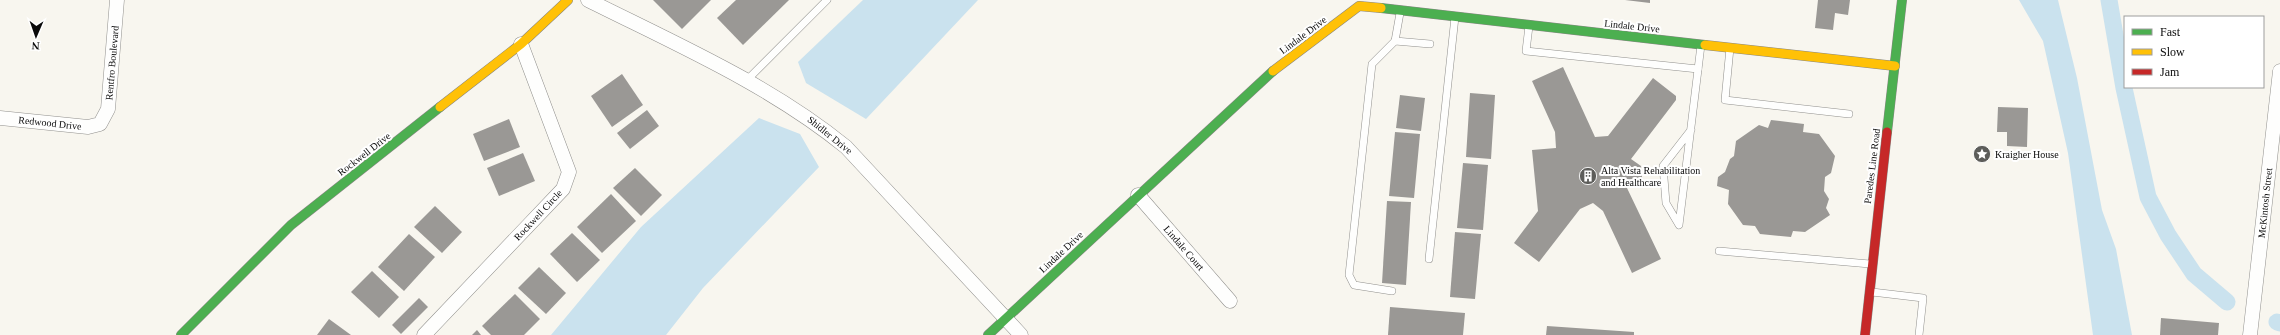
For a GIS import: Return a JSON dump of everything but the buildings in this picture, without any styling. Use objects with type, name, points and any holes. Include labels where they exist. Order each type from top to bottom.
[{"type":"street","name":"Rentfro Boulevard","points":[[100,124],[108,109],[117,0]]},
{"type":"street","name":"Rockwell Drive","points":[[180,335],[291,225],[521,44],[568,0]]},
{"type":"street","name":"Shidler Drive","points":[[588,0],[686,48],[816,122],[846,147],[1021,335]]},
{"type":"street","name":"Paredes Line Road","points":[[1865,335],[1902,0]]},
{"type":"street","name":"Lindale Drive","points":[[988,335],[1271,72],[1359,6],[1370,4],[1400,10],[1455,17],[1895,66]]},
{"type":"street","name":"Rockwell Circle","points":[[424,335],[563,189],[569,172],[521,44]]},
{"type":"street","name":"McKintosh Street","points":[[2250,335],[2280,71]]},
{"type":"street","name":"Redwood Drive","points":[[0,118],[88,127],[100,124]]},
{"type":"street","name":"Lindale Court","points":[[1138,195],[1230,301]]},
{"type":"lane","points":[[746,81],[827,0]]},
{"type":"lane","points":[[1392,291],[1354,285],[1349,275],[1372,64],[1395,41],[1400,10]]},
{"type":"lane","points":[[1429,259],[1455,17]]},
{"type":"lane","points":[[1529,25],[1526,51],[1698,68]]},
{"type":"lane","points":[[1395,41],[1430,44]]},
{"type":"lane","points":[[1691,130],[1663,166],[1666,203],[1679,225],[1691,130],[1701,44]]},
{"type":"lane","points":[[1730,48],[1725,100],[1849,114]]},
{"type":"lane","points":[[1719,251],[1872,264]]},
{"type":"lane","points":[[1870,292],[1923,298],[1919,335]]},
{"type":"water","points":[[863,0],[978,0],[866,119],[806,83],[798,62]]},
{"type":"water","points":[[2019,0],[2058,0],[2077,78],[2102,210],[2116,249],[2132,335],[2093,335],[2068,153],[2043,41]]},
{"type":"water","points":[[759,118],[800,134],[819,167],[703,288],[666,335],[551,335],[641,227]]},
{"type":"waterway","points":[[2109,0],[2124,88],[2148,197],[2168,235],[2194,274],[2227,302]]},
{"type":"traffic: fast","points":[[1887,132],[1902,0]]},
{"type":"traffic: fast","points":[[1381,8],[1705,45]]},
{"type":"traffic: fast","points":[[988,335],[1273,71]]},
{"type":"traffic: fast","points":[[181,335],[291,225],[440,107]]},
{"type":"traffic: slow","points":[[440,107],[521,44],[568,0]]},
{"type":"traffic: slow","points":[[1273,71],[1359,6],[1381,8]]},
{"type":"traffic: slow","points":[[1705,45],[1895,66]]},
{"type":"traffic: jam","points":[[1865,335],[1887,132]]},
{"type":"place","name":"Kraigher House","points":[[1982,154]]},
{"type":"place","name":"Alta Vista Rehabilitation and Healthcare","points":[[1588,176]]}]
